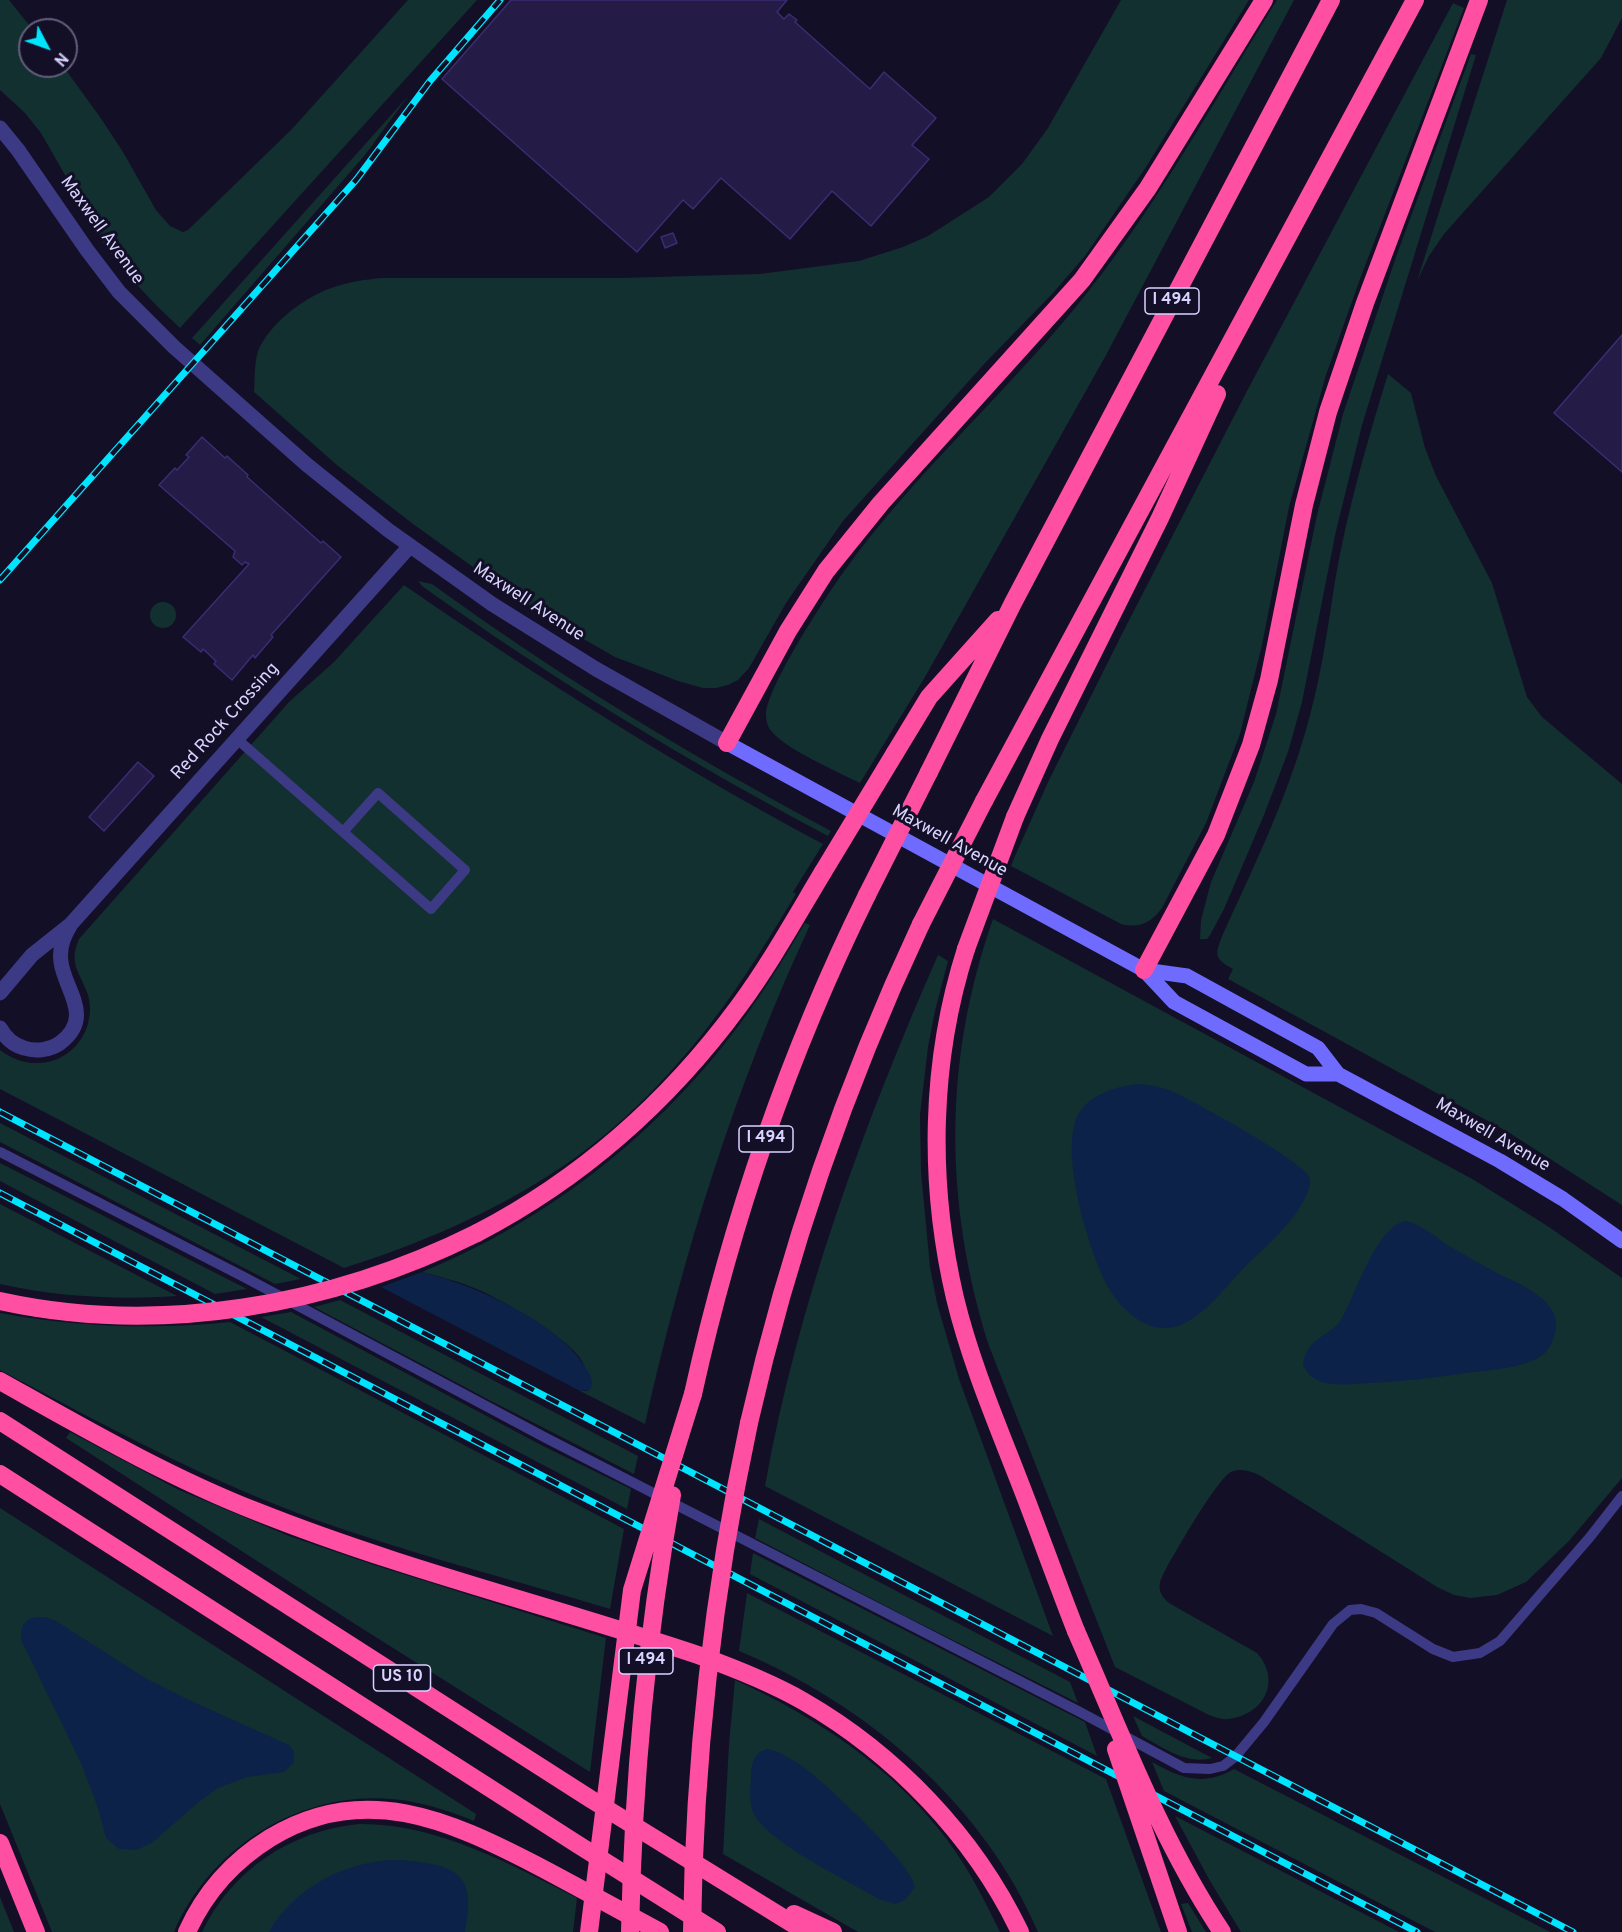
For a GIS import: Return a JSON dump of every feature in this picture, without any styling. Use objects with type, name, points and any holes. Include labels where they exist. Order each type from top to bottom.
[{"type":"highway","points":[[727,743],[788,631],[832,563],[881,503],[1082,280],[1148,188],[1264,0]]},
{"type":"highway","name":"I 494","points":[[630,1932],[632,1838],[641,1704],[664,1538],[693,1394],[718,1290],[766,1138],[812,1016],[867,895],[1013,603],[1331,0]]},
{"type":"highway","points":[[692,1932],[695,1812],[705,1689],[726,1534],[748,1423],[782,1294],[814,1187],[861,1061],[921,924],[984,801],[1415,0]]},
{"type":"highway","points":[[1144,970],[1216,835],[1251,745],[1267,692],[1304,505],[1328,412],[1358,320],[1479,0]]},
{"type":"highway","points":[[1222,1932],[1167,1837],[1076,1631],[972,1356],[955,1298],[943,1233],[937,1170],[938,1102],[949,1014],[966,949],[1015,817],[1160,518],[1283,247]]},
{"type":"highway","points":[[0,1301],[61,1310],[123,1315],[193,1313],[244,1308],[310,1295],[415,1262],[477,1233],[579,1170],[618,1138],[670,1089],[740,1005],[824,872],[929,697],[1013,603]]},
{"type":"highway","points":[[0,1381],[154,1466],[258,1513],[414,1566],[698,1655],[750,1675],[803,1701],[868,1745],[929,1801],[981,1866],[1020,1932]]},
{"type":"highway","points":[[589,1932],[632,1590],[693,1394]]},
{"type":"highway","name":"US 10","points":[[0,1421],[589,1798],[806,1932]]},
{"type":"highway","name":"US 10","points":[[0,1474],[717,1932]]},
{"type":"highway","points":[[1076,1631],[1178,1932]]},
{"type":"highway","points":[[187,1932],[203,1903],[224,1875],[261,1844],[277,1834],[311,1820],[364,1810],[419,1815],[467,1831],[660,1932]]},
{"type":"highway","points":[[0,1843],[36,1932]]},
{"type":"highway","points":[[726,1881],[833,1932]]},
{"type":"main road","name":"Maxwell Avenue","points":[[727,743],[1144,970],[1174,1002],[1306,1074],[1338,1074]]},
{"type":"main road","name":"Maxwell Avenue","points":[[1144,970],[1187,976],[1318,1048],[1338,1074],[1500,1161],[1563,1199],[1622,1241]]},
{"type":"street","name":"Maxwell Avenue","points":[[0,128],[18,150],[109,281],[148,322],[306,464],[410,546],[470,589],[544,638],[727,743]]},
{"type":"street","name":"Red Rock Crossing","points":[[0,993],[32,955],[71,924],[410,546]]},
{"type":"street","name":"Red Rock Crossing","points":[[0,1028],[10,1041],[33,1050],[57,1045],[72,1030],[76,1004],[63,974],[60,952],[71,924]]},
{"type":"lane","points":[[237,739],[343,832],[431,909],[465,870],[378,793],[343,832]]},
{"type":"lane","points":[[0,1152],[234,1272],[448,1387],[794,1567],[1070,1707],[1171,1763],[1190,1770],[1217,1768],[1235,1756],[1264,1722],[1333,1624],[1350,1610],[1361,1609],[1376,1613],[1432,1649],[1446,1655],[1471,1656],[1488,1650],[1506,1635],[1622,1496]]},
{"type":"green space","points":[[0,0],[9,0],[23,18],[18,18],[18,78],[72,78],[123,152],[156,210],[170,226],[183,232],[188,230],[292,129],[408,0],[477,0],[180,328],[142,290],[106,247],[41,133],[25,113],[0,90]]},
{"type":"green space","points":[[1121,0],[1249,0],[1146,167],[1085,256],[843,521],[786,603],[749,668],[738,680],[728,685],[703,688],[678,681],[615,657],[580,637],[501,587],[413,524],[338,466],[254,392],[258,351],[270,331],[297,306],[320,293],[343,284],[383,278],[620,278],[760,274],[859,261],[903,247],[928,236],[989,197],[1022,164],[1048,128]]},
{"type":"green space","points":[[1277,0],[1294,0],[1105,357],[925,677],[860,783],[780,740],[767,722],[768,703],[793,652],[831,590],[887,516],[1045,343],[1103,272],[1181,157]]},
{"type":"green space","points":[[1507,0],[1622,0],[1622,18],[1601,58],[1444,234],[1429,256],[1417,281]]},
{"type":"green space","points":[[1453,3],[1464,8],[1360,279],[1326,375],[1289,507],[1262,645],[1240,734],[1206,823],[1162,908],[1154,917],[1139,925],[1121,924],[1011,866],[1049,780],[1123,632],[1247,391]]},
{"type":"green space","points":[[1471,54],[1476,55],[1362,425],[1336,531],[1302,702],[1288,752],[1224,909],[1207,939],[1200,939],[1201,920],[1211,882],[1254,782],[1276,714],[1317,515],[1343,414],[1397,254]]},
{"type":"green space","points":[[409,95],[365,155],[200,345],[192,338]]},
{"type":"green space","points":[[1388,374],[1411,393],[1425,448],[1436,476],[1492,583],[1527,697],[1542,717],[1622,784],[1622,1205],[1508,1132],[1228,979],[1233,969],[1222,962],[1218,955],[1218,946],[1271,826],[1302,744],[1318,682],[1345,529]]},
{"type":"green space","points":[[418,581],[432,584],[528,651],[677,745],[831,831],[828,836],[724,779],[621,718],[471,620]]},
{"type":"green space","points":[[404,585],[506,654],[662,753],[823,844],[793,892],[796,894],[776,927],[723,1007],[677,1065],[619,1123],[554,1172],[479,1215],[426,1239],[344,1268],[0,1089],[0,1050],[18,1060],[38,1063],[62,1057],[77,1044],[83,1036],[90,1016],[88,995],[75,962],[79,939],[289,702],[334,662]]},
{"type":"green space","points":[[163,602],[172,606],[176,615],[172,624],[163,628],[154,624],[150,615],[154,606]]},
{"type":"green space","points":[[993,919],[1474,1180],[1549,1227],[1622,1278],[1622,1478],[1569,1541],[1526,1582],[1497,1595],[1470,1598],[1454,1595],[1437,1587],[1259,1475],[1238,1470],[1225,1477],[1197,1516],[1163,1574],[1160,1591],[1169,1603],[1257,1653],[1268,1675],[1268,1685],[1260,1704],[1241,1716],[1221,1719],[1115,1667],[989,1346],[974,1292],[964,1239],[957,1185],[955,1132],[958,1079],[965,1026],[977,972]]},
{"type":"green space","points":[[805,923],[810,925],[758,1046],[714,1170],[676,1297],[645,1424],[580,1391],[587,1391],[591,1387],[582,1361],[550,1331],[504,1302],[479,1290],[422,1272],[510,1229],[552,1203],[629,1144],[699,1075],[730,1037],[769,981]]},
{"type":"green space","points":[[938,955],[948,961],[928,1047],[920,1115],[921,1172],[930,1267],[937,1303],[959,1379],[1053,1636],[765,1486],[795,1349],[814,1282],[884,1084]]},
{"type":"green space","points":[[0,1123],[301,1279],[275,1284],[0,1142]]},
{"type":"green space","points":[[0,1163],[247,1289],[215,1294],[0,1181]]},
{"type":"green space","points":[[0,1204],[177,1296],[133,1298],[88,1296],[44,1292],[0,1284]]},
{"type":"green space","points":[[340,1300],[638,1456],[634,1474],[314,1307]]},
{"type":"green space","points":[[291,1312],[543,1446],[631,1489],[627,1509],[261,1317]]},
{"type":"green space","points":[[0,1313],[115,1326],[172,1326],[230,1322],[624,1529],[610,1609],[359,1535],[277,1505],[171,1458],[0,1370]]},
{"type":"green space","points":[[70,1432],[177,1489],[289,1536],[606,1638],[590,1772],[66,1438]]},
{"type":"green space","points":[[0,1508],[476,1814],[474,1821],[441,1809],[408,1801],[371,1798],[335,1802],[301,1812],[268,1827],[239,1847],[213,1871],[191,1900],[174,1932],[52,1932],[0,1804]]},
{"type":"green space","points":[[759,1519],[1070,1682],[1078,1703],[755,1538]]},
{"type":"green space","points":[[753,1553],[1085,1722],[1097,1756],[750,1574]]},
{"type":"green space","points":[[747,1593],[1106,1779],[1161,1932],[1038,1932],[1015,1885],[986,1841],[953,1800],[916,1763],[875,1729],[832,1699],[786,1673],[739,1651]]},
{"type":"green space","points":[[735,1680],[795,1710],[824,1728],[852,1747],[903,1790],[927,1815],[956,1852],[1000,1932],[858,1932],[723,1854]]},
{"type":"green space","points":[[1133,1716],[1212,1758],[1193,1759],[1167,1750],[1142,1736]]},
{"type":"green space","points":[[1152,1762],[1183,1776],[1202,1779],[1223,1775],[1234,1769],[1550,1932],[1435,1932],[1164,1791]]},
{"type":"green space","points":[[1175,1816],[1399,1932],[1241,1932]]},
{"type":"green space","points":[[359,1824],[388,1825],[444,1838],[499,1859],[552,1885],[577,1898],[573,1932],[202,1932],[229,1890],[266,1857],[310,1835]]},
{"type":"green space","points":[[0,1897],[14,1932],[0,1932]]},
{"type":"green space","points":[[1188,1903],[1206,1932],[1192,1932],[1181,1904]]},
{"type":"water","points":[[1138,1084],[1170,1090],[1203,1107],[1272,1147],[1305,1171],[1310,1179],[1304,1201],[1280,1233],[1205,1309],[1186,1323],[1169,1328],[1142,1322],[1128,1312],[1111,1292],[1094,1255],[1086,1230],[1074,1176],[1073,1130],[1079,1113],[1090,1101],[1105,1092]]},
{"type":"water","points":[[1406,1221],[1423,1228],[1449,1246],[1539,1296],[1554,1314],[1556,1325],[1553,1340],[1546,1352],[1530,1362],[1512,1367],[1404,1381],[1336,1384],[1318,1381],[1309,1374],[1303,1364],[1309,1347],[1338,1323],[1377,1247],[1396,1225]]},
{"type":"water","points":[[422,1272],[488,1295],[511,1306],[553,1333],[571,1348],[584,1365],[592,1380],[590,1390],[580,1391],[381,1287]]},
{"type":"water","points":[[36,1617],[56,1621],[147,1679],[289,1745],[294,1751],[294,1763],[284,1772],[247,1777],[218,1788],[153,1842],[137,1850],[119,1849],[106,1838],[98,1808],[81,1763],[22,1642],[23,1626],[28,1620]]},
{"type":"water","points":[[767,1749],[801,1765],[884,1843],[899,1860],[915,1887],[905,1900],[895,1904],[879,1899],[792,1849],[762,1825],[751,1805],[751,1773],[755,1758]]},
{"type":"water","points":[[401,1860],[436,1865],[458,1875],[465,1884],[468,1896],[465,1932],[269,1932],[293,1901],[325,1878],[363,1864]]},
{"type":"building","points":[[511,0],[787,0],[777,12],[784,19],[789,14],[797,20],[795,22],[870,89],[884,72],[936,118],[912,145],[929,159],[871,226],[832,191],[790,239],[721,178],[693,209],[683,200],[637,252],[442,79]]},
{"type":"building","points":[[673,233],[677,243],[665,248],[661,237]]},
{"type":"building","points":[[1622,335],[1622,472],[1554,413]]},
{"type":"building","points":[[202,437],[225,458],[227,456],[248,475],[247,477],[321,543],[323,541],[341,557],[271,635],[273,637],[255,658],[253,655],[232,680],[214,664],[216,661],[203,649],[201,652],[183,637],[249,564],[245,562],[242,565],[233,557],[235,551],[159,485],[189,457],[186,455]]},
{"type":"building","points":[[138,762],[154,776],[104,831],[89,817]]},
{"type":"railway","points":[[0,580],[356,180],[430,81],[500,0]]},
{"type":"railway","points":[[0,1112],[1573,1932]]},
{"type":"railway","points":[[0,1193],[1417,1932]]}]
